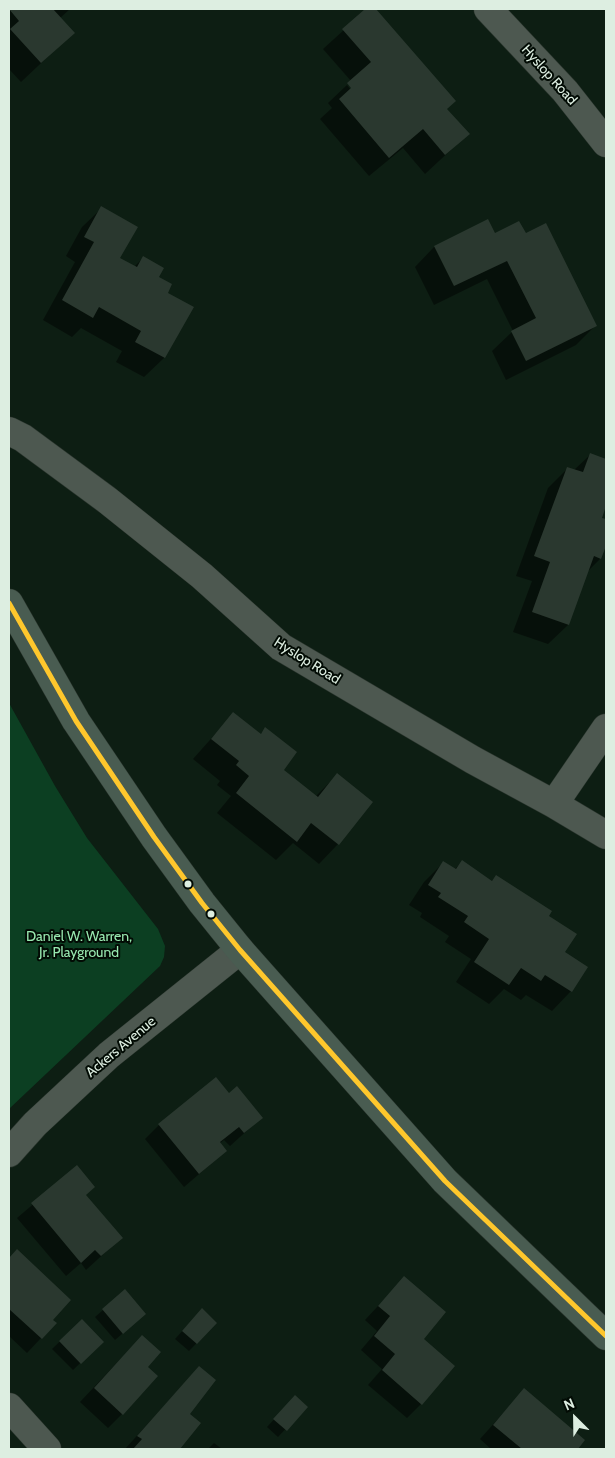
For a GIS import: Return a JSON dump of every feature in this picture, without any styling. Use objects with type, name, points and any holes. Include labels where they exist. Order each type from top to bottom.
[{"type":"main road","points":[[9,603],[76,721],[154,837],[202,903],[240,950],[445,1181],[606,1336]]},
{"type":"street","name":"Hyslop Road","points":[[488,9],[565,91],[606,143]]},
{"type":"street","name":"Hyslop Road","points":[[9,431],[23,438],[107,500],[202,576],[280,647],[606,835]]},
{"type":"street","points":[[554,804],[606,728]]},
{"type":"street","name":"Ackers Avenue","points":[[9,1153],[36,1124],[109,1055],[240,950]]},
{"type":"street","points":[[9,1407],[47,1449]]},
{"type":"green space","name":"Daniel W. Warren, Jr. Playground","points":[[9,703],[55,786],[87,838],[158,929],[165,946],[164,957],[160,966],[9,1109]]},
{"type":"building","points":[[9,9],[53,9],[75,33],[41,63],[10,29],[19,21]]},
{"type":"building","points":[[365,9],[376,9],[456,101],[447,109],[470,134],[445,155],[423,129],[389,158],[339,99],[351,88],[347,83],[371,62],[342,29]]},
{"type":"building","points":[[101,206],[138,227],[120,258],[137,267],[143,256],[164,268],[159,277],[172,284],[168,293],[194,307],[165,358],[135,342],[141,331],[99,307],[93,318],[62,300],[94,242],[84,237]]},
{"type":"building","points":[[488,219],[495,233],[519,221],[526,233],[546,223],[597,326],[526,361],[511,331],[536,318],[507,261],[454,286],[434,246]]},
{"type":"building","points":[[590,453],[606,459],[606,506],[602,518],[606,519],[606,546],[601,559],[594,556],[569,625],[532,612],[550,562],[534,556],[567,467],[583,472]]},
{"type":"building","points":[[233,712],[261,734],[265,727],[297,752],[284,770],[318,797],[337,773],[373,802],[339,845],[311,823],[297,842],[236,793],[249,776],[236,765],[239,761],[211,739]]},
{"type":"building","points":[[462,860],[492,881],[496,875],[552,911],[549,916],[577,934],[565,952],[588,967],[572,992],[545,975],[541,981],[521,968],[509,985],[474,962],[489,939],[464,922],[468,916],[438,897],[441,893],[428,885],[443,861],[456,869]]},
{"type":"building","points":[[216,1077],[229,1093],[237,1086],[263,1118],[244,1133],[239,1127],[220,1142],[227,1151],[199,1174],[158,1124]]},
{"type":"building","points":[[77,1165],[95,1187],[86,1195],[123,1238],[101,1256],[95,1250],[81,1263],[31,1203]]},
{"type":"building","points":[[17,1249],[71,1300],[53,1320],[57,1323],[42,1339],[9,1309],[9,1258]]},
{"type":"building","points":[[404,1276],[446,1312],[424,1339],[455,1366],[422,1405],[382,1370],[395,1354],[374,1336],[390,1316],[378,1306]]},
{"type":"building","points":[[125,1289],[146,1314],[123,1334],[102,1309]]},
{"type":"building","points":[[202,1308],[217,1323],[197,1344],[182,1331]]},
{"type":"building","points":[[82,1319],[104,1342],[81,1364],[59,1341]]},
{"type":"building","points":[[142,1335],[161,1352],[148,1367],[158,1376],[123,1415],[94,1388]]},
{"type":"building","points":[[199,1366],[216,1380],[190,1414],[201,1423],[180,1449],[133,1449],[142,1439],[137,1436]]},
{"type":"building","points":[[524,1388],[585,1440],[578,1449],[522,1449],[493,1425]]},
{"type":"building","points":[[295,1395],[308,1407],[287,1431],[273,1419]]},
{"type":"transit line","points":[[9,603],[76,721],[154,837],[202,903],[240,950],[445,1181],[606,1336]]}]
